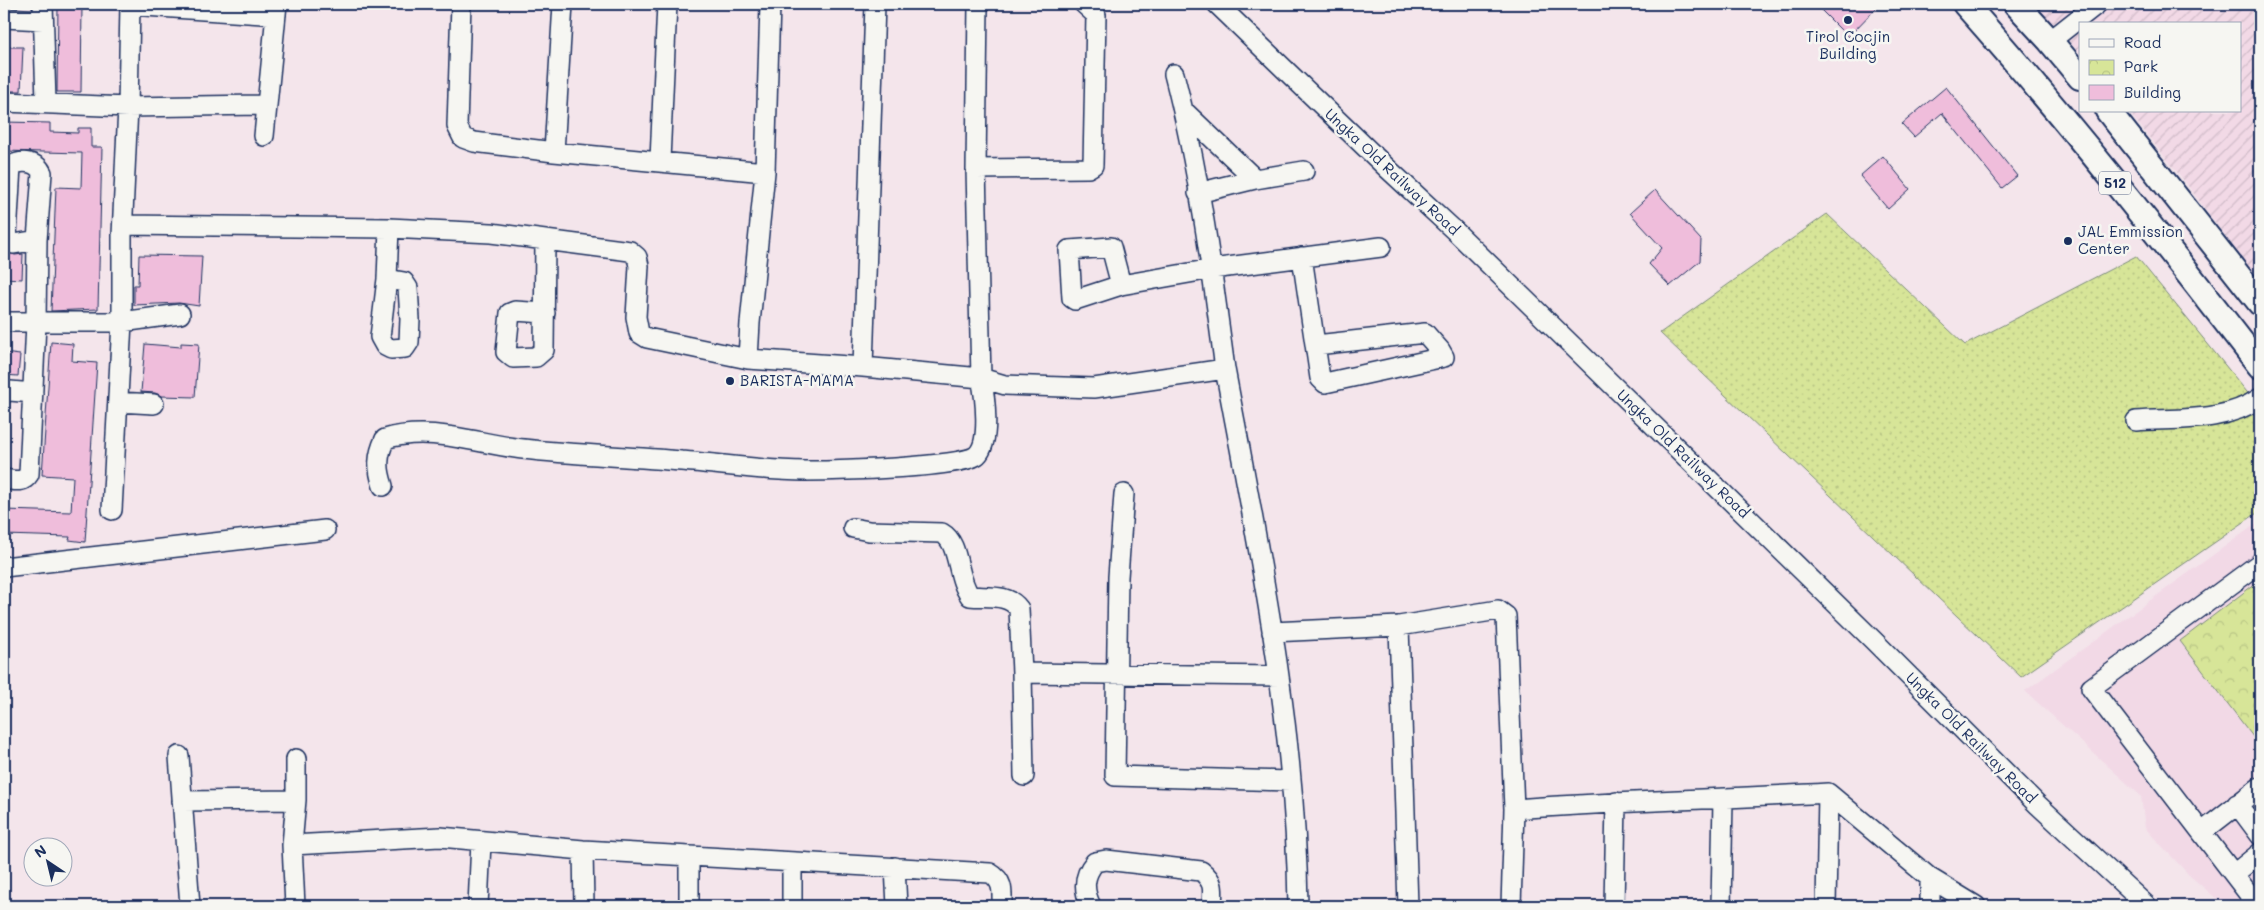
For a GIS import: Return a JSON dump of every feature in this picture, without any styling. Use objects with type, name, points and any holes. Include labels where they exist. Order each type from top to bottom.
[{"type":"main road","name":"512","points":[[1965,4],[2021,66],[2260,366]]},
{"type":"main road","points":[[2016,4],[2050,40],[2079,76]]},
{"type":"main road","name":"512","points":[[2109,112],[2260,303]]},
{"type":"street","points":[[112,510],[122,322],[130,4],[276,9],[264,136]]},
{"type":"street","points":[[461,4],[457,126],[463,138],[474,142],[554,152],[660,160],[765,172]]},
{"type":"street","points":[[554,152],[563,4]]},
{"type":"street","points":[[660,160],[667,4]]},
{"type":"street","points":[[748,359],[765,172],[770,4]]},
{"type":"street","points":[[863,366],[875,4]]},
{"type":"street","points":[[383,486],[378,472],[379,452],[385,439],[401,434],[430,434],[522,449],[804,471],[944,464],[974,458],[982,450],[985,429],[985,397],[981,378],[976,169],[978,4]]},
{"type":"street","points":[[976,169],[1088,168],[1093,165],[1096,15],[1084,4]]},
{"type":"street","name":"Ungka Old Railway Road","points":[[1217,4],[1388,169],[1462,237],[1861,628],[2038,805],[2147,906]]},
{"type":"street","points":[[2050,40],[2098,4]]},
{"type":"street","points":[[4,18],[43,12],[46,102]]},
{"type":"street","points":[[1174,74],[1184,111],[1212,269],[1225,370],[1279,676],[1298,870],[1298,906]]},
{"type":"street","points":[[4,102],[46,102],[128,108],[267,105]]},
{"type":"street","points":[[1184,111],[1255,179]]},
{"type":"street","points":[[1198,193],[1255,179],[1304,171]]},
{"type":"street","points":[[123,225],[389,228],[491,233],[630,251],[637,257],[638,266],[636,317],[639,333],[648,338],[748,359],[863,366],[981,378],[1006,385],[1094,388],[1225,370]]},
{"type":"street","points":[[387,279],[389,228]]},
{"type":"street","points":[[4,479],[21,481],[29,474],[36,323],[37,240]]},
{"type":"street","points":[[545,241],[545,313]]},
{"type":"street","points":[[1122,285],[1212,269],[1381,248]]},
{"type":"street","points":[[1302,257],[1320,378],[1325,383],[1444,357],[1425,333],[1316,344]]},
{"type":"street","points":[[4,322],[122,322],[180,314]]},
{"type":"street","points":[[4,393],[10,391],[33,393]]},
{"type":"street","points":[[2136,421],[2220,416],[2248,406],[2260,398]]},
{"type":"street","points":[[118,402],[154,404]]},
{"type":"street","points":[[1124,494],[1118,577],[1115,776],[1290,782]]},
{"type":"street","points":[[852,528],[942,533],[950,537],[954,545],[963,586],[970,596],[1008,598],[1015,602],[1019,609],[1024,776]]},
{"type":"street","points":[[4,567],[325,530]]},
{"type":"street","points":[[2258,906],[2091,688],[2260,563]]},
{"type":"street","points":[[1272,632],[1399,626],[1498,610],[1506,616],[1514,809],[1511,906]]},
{"type":"street","points":[[1399,626],[1408,906]]},
{"type":"street","points":[[1022,673],[1118,676],[1279,676]]},
{"type":"street","points":[[179,756],[190,906]]},
{"type":"street","points":[[295,906],[292,845],[296,800],[296,759]]},
{"type":"street","points":[[2202,832],[2260,787]]},
{"type":"street","points":[[1514,809],[1616,802],[1723,799],[1828,793],[1930,878],[1976,906]]},
{"type":"street","points":[[1826,906],[1828,793]]},
{"type":"street","points":[[1721,906],[1723,799]]},
{"type":"street","points":[[182,801],[296,800]]},
{"type":"street","points":[[1614,906],[1616,802]]},
{"type":"street","points":[[2237,804],[2260,835]]},
{"type":"street","points":[[292,845],[440,837],[583,850],[990,873],[999,878],[1001,883],[1002,906]]},
{"type":"street","points":[[478,906],[482,842]]},
{"type":"street","points":[[583,850],[584,906]]},
{"type":"street","points":[[2234,874],[2260,853]]},
{"type":"street","points":[[689,856],[689,906]]},
{"type":"street","points":[[1091,906],[1084,893],[1088,870],[1095,862],[1106,860],[1201,871],[1210,878],[1213,891],[1212,906]]},
{"type":"street","points":[[792,862],[792,906]]},
{"type":"street","points":[[895,867],[897,906]]},
{"type":"street","points":[[1930,878],[1930,906]]},
{"type":"shaded area","points":[[2035,4],[2260,4],[2260,282],[2185,182],[2129,112],[2242,112],[2242,22],[2079,22],[2079,52]]},
{"type":"shaded area","points":[[2260,521],[2260,906],[2225,906],[2189,875],[2145,828],[2141,796],[2025,691]]},
{"type":"green space","points":[[1827,214],[1965,345],[2136,256],[2260,408],[2260,511],[2021,677],[1660,333]]},
{"type":"green space","points":[[2260,580],[2260,746],[2180,641]]},
{"type":"building","points":[[58,4],[82,4],[81,92],[57,92]]},
{"type":"building","name":"Tirol Cocjin Building","points":[[1815,4],[1880,4],[1848,37]]},
{"type":"building","points":[[4,47],[23,47],[21,91],[4,91]]},
{"type":"building","points":[[1946,87],[2017,176],[2002,188],[1942,113],[1914,137],[1902,124]]},
{"type":"building","points":[[4,122],[50,123],[50,132],[78,133],[78,128],[91,128],[91,147],[102,147],[98,309],[51,311],[56,187],[81,188],[82,153],[4,151]]},
{"type":"building","points":[[1883,156],[1910,189],[1888,209],[1860,176]]},
{"type":"building","points":[[1655,190],[1701,240],[1700,261],[1670,286],[1649,264],[1662,248],[1630,213]]},
{"type":"building","points":[[4,251],[15,255],[23,254],[22,279],[4,278]]},
{"type":"building","points":[[139,255],[202,256],[199,306],[179,303],[134,305],[134,285],[138,285]]},
{"type":"building","points":[[51,342],[73,344],[72,361],[97,363],[85,542],[69,540],[70,537],[4,535],[4,510],[71,512],[73,477],[42,475]]},
{"type":"building","points":[[181,343],[199,344],[195,397],[161,396],[155,393],[141,392],[145,344],[181,347]]},
{"type":"building","points":[[4,353],[20,355],[18,376],[4,375]]},
{"type":"place","name":"Tirol Cocjin Building","points":[[1848,20]]},
{"type":"place","name":"JAL Emmission Center","points":[[2068,241]]},
{"type":"place","name":"BARISTA-MAMA","points":[[730,381]]}]
